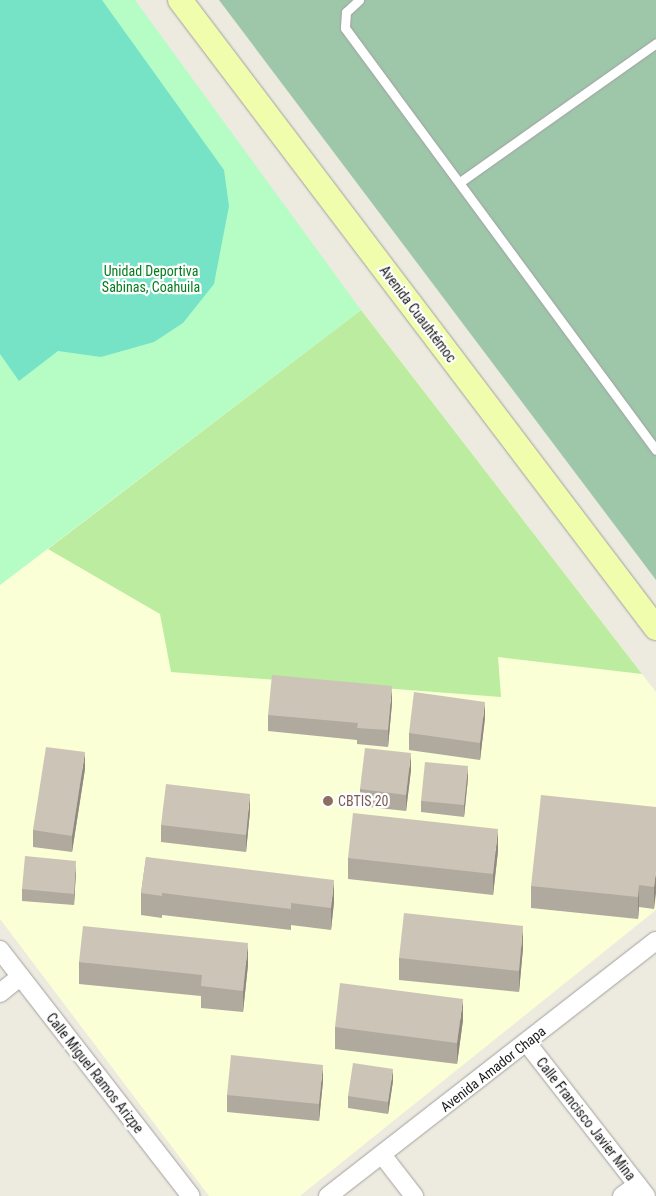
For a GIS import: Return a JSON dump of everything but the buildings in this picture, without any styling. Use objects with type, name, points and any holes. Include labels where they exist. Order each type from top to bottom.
[{"type":"main road","name":"Avenida Cuauhtémoc","points":[[180,0],[656,628]]},
{"type":"street","name":"Avenida Amador Chapa","points":[[328,1196],[383,1156],[656,941]]},
{"type":"street","name":"Calle Miguel Ramos Arizpe","points":[[0,950],[191,1196]]},
{"type":"street","points":[[0,992],[20,977]]},
{"type":"street","name":"Calle Francisco Javier Mina","points":[[527,1043],[642,1190]]},
{"type":"street","points":[[383,1156],[414,1196]]},
{"type":"street","points":[[622,1196],[642,1190]]},
{"type":"lane","points":[[359,0],[346,12],[345,28],[656,450]]},
{"type":"lane","points":[[460,182],[656,43]]},
{"type":"shaded area","points":[[219,0],[656,0],[656,580]]},
{"type":"shaded area","name":"CBTIS 20","points":[[361,310],[656,692],[656,910],[300,1196],[209,1196],[0,919],[0,585]]},
{"type":"green space","name":"Unidad Deportiva Sabinas, Coahuila","points":[[0,0],[135,0],[361,310],[0,585]]},
{"type":"green space","points":[[0,0],[102,0],[224,170],[229,206],[214,284],[183,323],[154,342],[101,357],[58,351],[19,381],[0,354]]},
{"type":"green space","points":[[361,310],[642,674],[498,657],[501,697],[171,672],[160,614],[48,549]]},
{"type":"place","name":"CBTIS 20","points":[[328,801]]}]
